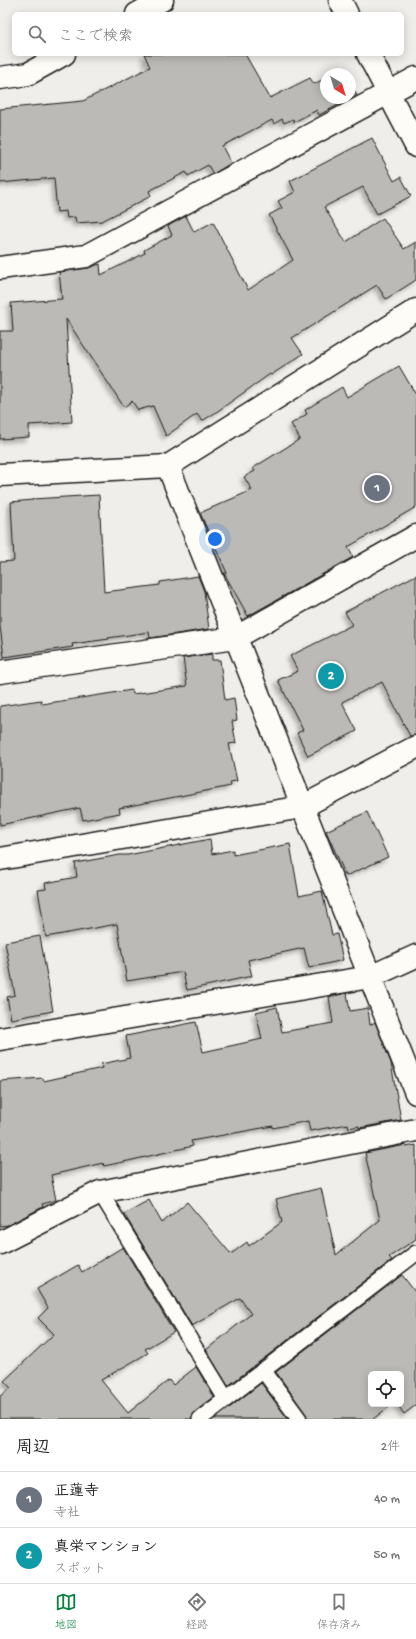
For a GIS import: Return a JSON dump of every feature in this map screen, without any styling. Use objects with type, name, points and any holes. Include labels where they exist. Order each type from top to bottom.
[{"type":"street","points":[[141,12],[162,0]]},
{"type":"street","points":[[340,0],[346,12]]},
{"type":"street","points":[[0,78],[28,74],[60,56]]},
{"type":"street","points":[[369,56],[416,146]]},
{"type":"street","points":[[0,268],[86,256],[416,78]]},
{"type":"street","points":[[0,475],[168,466],[416,310]]},
{"type":"street","points":[[168,466],[416,1094]]},
{"type":"street","points":[[0,672],[235,638],[416,536]]},
{"type":"street","points":[[0,859],[302,806],[416,747]]},
{"type":"street","points":[[0,1039],[370,977],[416,956]]},
{"type":"street","points":[[0,1243],[100,1192],[416,1130]]},
{"type":"lane","points":[[100,1192],[226,1399]]},
{"type":"lane","points":[[200,1419],[416,1253]]},
{"type":"lane","points":[[263,1370],[299,1419]]},
{"type":"building","points":[[145,56],[246,56],[270,98],[310,78],[314,84],[320,81],[320,104],[340,104],[319,115],[317,110],[294,122],[293,119],[284,123],[282,119],[274,124],[272,120],[222,146],[231,163],[213,174],[208,165],[188,176],[186,172],[149,191],[151,196],[102,221],[76,223],[75,217],[67,218],[66,211],[57,212],[54,178],[0,183],[0,109],[83,101],[150,67]]},
{"type":"building","points":[[372,138],[394,181],[401,177],[411,196],[377,214],[363,187],[324,207],[346,242],[383,218],[404,249],[416,242],[416,280],[386,299],[377,285],[292,338],[303,354],[271,375],[270,374],[202,421],[197,414],[166,436],[153,406],[138,410],[132,401],[124,407],[66,319],[72,422],[29,425],[29,437],[0,439],[0,331],[13,331],[11,303],[62,299],[59,272],[88,268],[100,264],[101,275],[145,253],[144,250],[172,235],[168,226],[186,216],[194,232],[213,222],[248,290],[293,260],[269,215],[282,208],[278,201],[295,192],[290,181]]},
{"type":"building","points":[[399,366],[416,395],[416,507],[348,547],[353,557],[248,616],[224,573],[227,573],[200,513],[252,490],[244,477],[255,471],[253,468],[300,439],[291,424],[307,414],[305,410],[342,387],[347,397]]},
{"type":"building","points":[[99,495],[104,592],[160,585],[160,582],[198,576],[204,591],[209,629],[150,638],[149,632],[72,644],[73,647],[4,657],[0,626],[0,562],[14,561],[11,502],[33,500],[32,499]]},
{"type":"building","points":[[416,575],[416,735],[410,736],[382,682],[342,702],[357,731],[308,756],[297,733],[303,730],[278,680],[298,671],[290,656],[352,625],[345,612]]},
{"type":"building","points":[[212,654],[212,660],[220,660],[225,700],[234,698],[237,720],[232,721],[236,743],[229,744],[237,781],[230,782],[231,786],[119,808],[120,813],[83,820],[80,808],[0,825],[0,706],[41,700],[42,704],[132,690],[133,694],[187,686],[183,658]]},
{"type":"building","points":[[367,812],[388,857],[346,876],[326,831]]},
{"type":"building","points":[[210,839],[212,854],[233,850],[233,855],[290,844],[299,896],[322,891],[332,935],[337,934],[343,960],[309,968],[304,948],[248,960],[252,976],[187,990],[183,972],[127,981],[117,924],[46,937],[38,890],[46,889],[45,883],[77,877],[75,863],[128,855]]},
{"type":"building","points":[[40,936],[53,1011],[11,1019],[7,997],[15,995],[5,942]]},
{"type":"building","points":[[347,993],[350,1011],[368,1008],[370,1025],[375,1022],[391,1063],[401,1120],[359,1128],[359,1126],[349,1128],[348,1124],[310,1131],[308,1121],[273,1128],[273,1126],[191,1141],[193,1146],[104,1166],[103,1163],[51,1175],[56,1200],[42,1204],[43,1207],[8,1225],[0,1226],[0,1081],[43,1078],[44,1081],[102,1068],[101,1064],[130,1058],[126,1036],[196,1022],[203,1052],[262,1039],[256,1012],[277,1007],[282,1032],[333,1023],[329,997]]},
{"type":"building","points":[[406,1145],[406,1147],[416,1145],[416,1239],[389,1257],[392,1260],[228,1386],[206,1350],[251,1314],[240,1298],[192,1326],[124,1214],[149,1200],[162,1223],[187,1202],[231,1254],[247,1242],[249,1246],[282,1222],[276,1199],[321,1188],[336,1255],[380,1220],[365,1153]]},
{"type":"building","points":[[123,1247],[174,1332],[145,1349],[148,1353],[101,1380],[128,1413],[169,1380],[173,1385],[196,1367],[214,1397],[195,1412],[191,1419],[0,1419],[0,1396],[11,1388],[4,1381],[54,1334],[38,1318],[48,1308],[37,1289],[78,1265],[82,1272]]},
{"type":"building","points":[[402,1275],[416,1293],[416,1405],[404,1414],[399,1407],[404,1407],[404,1371],[368,1371],[368,1407],[389,1407],[373,1419],[308,1419],[276,1372]]},
{"type":"building","points":[[261,1383],[288,1419],[215,1419]]},
{"type":"place","name":"正蓮寺","points":[[377,488]]},
{"type":"place","name":"真栄マンション","points":[[331,676]]}]
